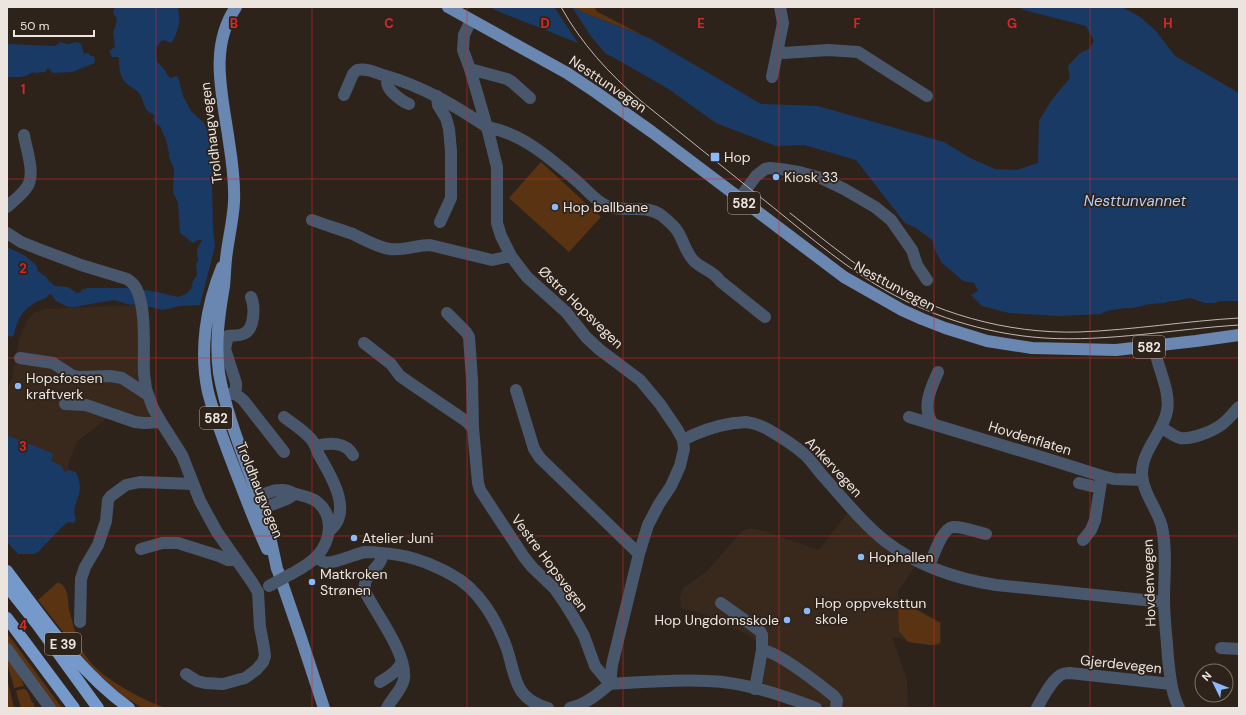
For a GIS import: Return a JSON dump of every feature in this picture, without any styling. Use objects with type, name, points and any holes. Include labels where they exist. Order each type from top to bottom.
[{"type":"highway","name":"E 39","points":[[7,571],[71,653],[101,686],[129,708]]},
{"type":"highway","name":"E 39","points":[[7,586],[98,708]]},
{"type":"highway","name":"E 39","points":[[7,618],[37,656],[74,708]]},
{"type":"main road","name":"Troldhaugvegen","points":[[236,7],[228,22],[219,54],[219,73],[232,165],[234,201],[217,336],[219,371],[229,394],[230,419],[256,504]]},
{"type":"main road","name":"Nesttunvegen","points":[[449,7],[567,73],[597,93],[652,132],[844,277],[902,310],[945,328],[987,341],[1029,348],[1058,349],[1114,350],[1239,335]]},
{"type":"main road","name":"Troldhaugvegen","points":[[226,258],[216,283],[205,333],[205,370],[208,391],[220,433],[267,527],[277,569],[324,708]]},
{"type":"main road","name":"Nesttunvegen","points":[[1058,349],[1196,336],[1239,335]]},
{"type":"street","points":[[772,77],[783,23],[780,7]]},
{"type":"street","name":"Østre Hopsvegen","points":[[471,20],[464,35],[463,50],[487,126],[497,167],[497,223],[501,236],[511,256],[527,277],[566,312],[586,337],[600,350],[640,380],[660,404],[683,440]]},
{"type":"street","points":[[778,49],[784,53],[828,50],[860,51],[927,96]]},
{"type":"street","points":[[344,95],[353,74],[357,70],[363,69],[390,77],[437,96],[487,126],[518,137],[535,147],[603,204],[618,209],[646,209],[659,214],[678,232],[690,256],[695,262],[717,276],[720,281],[765,317]]},
{"type":"street","points":[[470,69],[507,79],[530,98]]},
{"type":"street","points":[[390,77],[387,81],[388,86],[400,99],[409,104]]},
{"type":"street","points":[[437,96],[438,105],[446,118],[449,129],[451,151],[451,198],[440,222]]},
{"type":"street","points":[[7,207],[26,189],[31,180],[31,171],[24,135]]},
{"type":"street","name":"Nesttunvegen","points":[[739,199],[756,176],[765,169],[770,168],[799,172],[821,178],[875,207],[891,220],[912,250],[917,265],[927,280]]},
{"type":"street","points":[[312,220],[348,232],[383,248],[392,250],[420,245],[430,245],[492,260],[498,260],[511,256]]},
{"type":"street","points":[[7,233],[21,242],[41,250],[81,265],[127,279],[136,288],[142,308],[144,374],[148,395],[161,422],[182,455],[200,501],[217,532],[252,582],[264,589]]},
{"type":"street","points":[[229,394],[236,388],[236,383],[225,349],[228,336],[243,334],[248,331],[254,313],[254,303],[252,297]]},
{"type":"street","name":"Vestre Hopsvegen","points":[[448,313],[469,337],[473,428],[478,484],[480,490],[524,557],[555,589],[564,602],[584,636],[595,666],[610,684]]},
{"type":"street","points":[[364,343],[390,364],[400,376],[410,384],[466,421],[473,428]]},
{"type":"street","name":"Hovdenvegen","points":[[1154,346],[1156,360],[1162,374],[1167,402],[1167,412],[1147,455],[1142,473],[1143,480],[1161,525],[1164,540],[1164,602],[1171,684],[1174,699],[1179,708]]},
{"type":"street","points":[[20,358],[53,364],[73,376],[110,376],[122,378],[148,395]]},
{"type":"street","points":[[933,424],[928,414],[928,400],[938,372]]},
{"type":"street","points":[[516,390],[534,449],[540,458],[639,554]]},
{"type":"street","points":[[229,394],[238,395],[244,401],[284,452]]},
{"type":"street","points":[[65,404],[86,405],[135,422],[161,422]]},
{"type":"street","points":[[1161,427],[1172,435],[1181,438],[1190,438],[1220,426],[1239,406]]},
{"type":"street","points":[[284,417],[312,440],[337,492],[340,515],[335,526],[329,531]]},
{"type":"street","name":"Hovdenflaten","points":[[909,417],[1101,482],[1114,479],[1143,480]]},
{"type":"street","name":"Ankervegen","points":[[683,440],[702,430],[717,426],[745,422],[758,424],[777,434],[805,455],[858,515],[885,541],[901,552],[929,566],[959,577],[980,583],[1164,602]]},
{"type":"street","points":[[610,684],[612,665],[639,554],[648,525],[671,486],[680,466],[684,450],[683,440]]},
{"type":"street","points":[[316,446],[339,444],[351,450],[353,455]]},
{"type":"street","points":[[80,622],[82,573],[98,545],[106,521],[108,500],[111,496],[126,485],[140,482],[193,484]]},
{"type":"street","points":[[1079,483],[1101,482],[1096,520],[1091,530],[1083,540]]},
{"type":"street","points":[[256,504],[287,499],[295,494],[316,501],[321,506],[328,518],[329,531],[327,539],[317,556],[304,566],[264,589]]},
{"type":"street","points":[[929,566],[944,533],[948,528],[954,527],[986,534]]},
{"type":"street","points":[[142,549],[162,543],[178,544],[228,560],[237,560]]},
{"type":"street","points":[[317,556],[323,562],[333,562],[367,552],[404,555],[424,561],[465,582],[475,592],[491,616],[507,649],[518,686],[532,701],[539,706],[548,708]]},
{"type":"street","points":[[383,553],[381,561],[367,577],[364,583],[364,588],[399,653],[404,671],[404,680],[401,687],[387,708]]},
{"type":"street","points":[[186,674],[197,681],[224,684],[245,678],[256,670],[263,662],[265,656],[260,627],[264,589]]},
{"type":"street","points":[[721,603],[760,631],[762,635],[762,650],[756,689]]},
{"type":"street","points":[[1221,648],[1239,649]]},
{"type":"street","points":[[7,649],[50,708]]},
{"type":"street","points":[[762,650],[767,651],[787,662],[834,696],[837,700],[836,708]]},
{"type":"street","points":[[380,682],[397,670],[402,662]]},
{"type":"street","name":"Gjerdevegen","points":[[1037,708],[1053,682],[1063,674],[1070,673],[1171,684]]},
{"type":"street","points":[[570,708],[576,707],[588,700],[610,684],[710,681],[756,689],[791,704],[816,708]]},
{"type":"shaded area","points":[[572,7],[595,7],[596,11],[644,36],[589,15]]},
{"type":"shaded area","name":"Hop ballbane","points":[[541,162],[601,217],[569,252],[509,198]]},
{"type":"shaded area","points":[[137,305],[157,426],[107,418],[77,442],[66,472],[61,466],[51,461],[53,455],[7,435],[7,389],[12,378],[19,339],[27,321],[34,313],[44,309]]},
{"type":"shaded area","name":"Hop oppveksttun skole","points":[[849,511],[916,565],[898,591],[898,596],[901,600],[941,622],[941,644],[936,646],[892,637],[907,679],[908,708],[829,708],[752,680],[757,642],[748,635],[703,614],[681,608],[680,597],[683,588],[707,571],[742,531],[751,528],[819,550]]},
{"type":"shaded area","points":[[57,583],[60,583],[63,586],[67,593],[70,613],[80,646],[92,664],[100,672],[117,684],[163,708],[141,707],[126,698],[90,666],[38,600]]},
{"type":"shaded area","points":[[901,601],[940,623],[940,643],[930,645],[908,642],[899,631],[898,610]]},
{"type":"shaded area","points":[[7,633],[62,708],[55,708],[7,642]]},
{"type":"shaded area","points":[[7,658],[20,676],[24,686],[14,688]]},
{"type":"shaded area","points":[[7,678],[14,708],[7,708]]},
{"type":"shaded area","points":[[25,689],[28,692],[34,703],[34,708],[21,708],[16,691]]},
{"type":"water","points":[[115,7],[178,7],[179,23],[175,37],[172,42],[165,40],[161,41],[156,48],[157,62],[170,78],[176,76],[178,77],[183,96],[191,111],[204,123],[211,139],[213,228],[215,246],[200,305],[179,306],[163,310],[136,304],[131,305],[114,300],[76,307],[68,307],[56,301],[51,294],[27,308],[23,312],[17,323],[14,335],[11,337],[7,335],[7,247],[24,255],[36,265],[38,271],[55,286],[68,287],[77,293],[81,292],[82,289],[85,290],[86,288],[132,288],[178,297],[186,294],[191,289],[193,281],[197,275],[197,249],[202,240],[198,240],[193,243],[180,233],[178,203],[173,192],[174,169],[169,157],[166,140],[160,126],[156,124],[153,119],[155,117],[147,110],[140,95],[123,79],[120,70],[119,58],[112,57],[109,51],[115,47],[113,32],[117,19],[113,13]]},
{"type":"water","name":"Nesttunvannet","points":[[491,7],[572,7],[649,38],[761,104],[818,106],[944,142],[970,158],[995,169],[1017,170],[1038,163],[1039,121],[1051,101],[1070,78],[1068,66],[1080,53],[1089,49],[1094,41],[1086,26],[1024,10],[1019,7],[1122,7],[1140,17],[1156,31],[1175,56],[1239,93],[1239,301],[1205,303],[1190,298],[1106,311],[1101,314],[1059,316],[1009,313],[982,306],[971,295],[978,291],[974,283],[963,281],[942,263],[935,250],[932,240],[916,228],[905,223],[856,160],[804,145],[776,146],[716,123],[667,88],[611,56],[495,10]]},
{"type":"water","points":[[60,42],[67,44],[78,42],[81,44],[84,54],[88,53],[91,56],[94,56],[95,63],[72,72],[53,73],[48,68],[45,72],[32,72],[24,76],[7,77],[7,44],[55,46]]},
{"type":"water","points":[[7,435],[52,453],[53,455],[51,461],[62,466],[63,470],[66,472],[68,470],[76,472],[79,482],[80,488],[74,511],[76,520],[74,523],[68,522],[35,554],[18,554],[7,542]]},
{"type":"pier","points":[[554,7],[572,7],[590,35],[609,58],[580,46]]},
{"type":"tram line","points":[[561,7],[577,33],[596,57],[641,101],[830,253],[875,284],[914,305],[935,314],[978,327],[1022,336],[1044,338],[1068,339],[1117,337],[1239,325]]},
{"type":"tram line","points":[[790,213],[830,245],[872,275],[896,288],[945,310],[998,325],[1052,332],[1079,332],[1239,318]]},
{"type":"place","name":"Hop","points":[[715,157]]},
{"type":"place","name":"Kiosk 33","points":[[776,177]]},
{"type":"place","name":"Hop ballbane","points":[[555,207]]},
{"type":"place","name":"Hopsfossen kraftverk","points":[[18,386]]},
{"type":"place","name":"Atelier Juni","points":[[354,538]]},
{"type":"place","name":"Hophallen","points":[[861,557]]},
{"type":"place","name":"Matkroken Strønen","points":[[312,582]]},
{"type":"place","name":"Hop oppveksttun skole","points":[[807,611]]},
{"type":"place","name":"Hop Ungdomsskole","points":[[787,620]]}]
